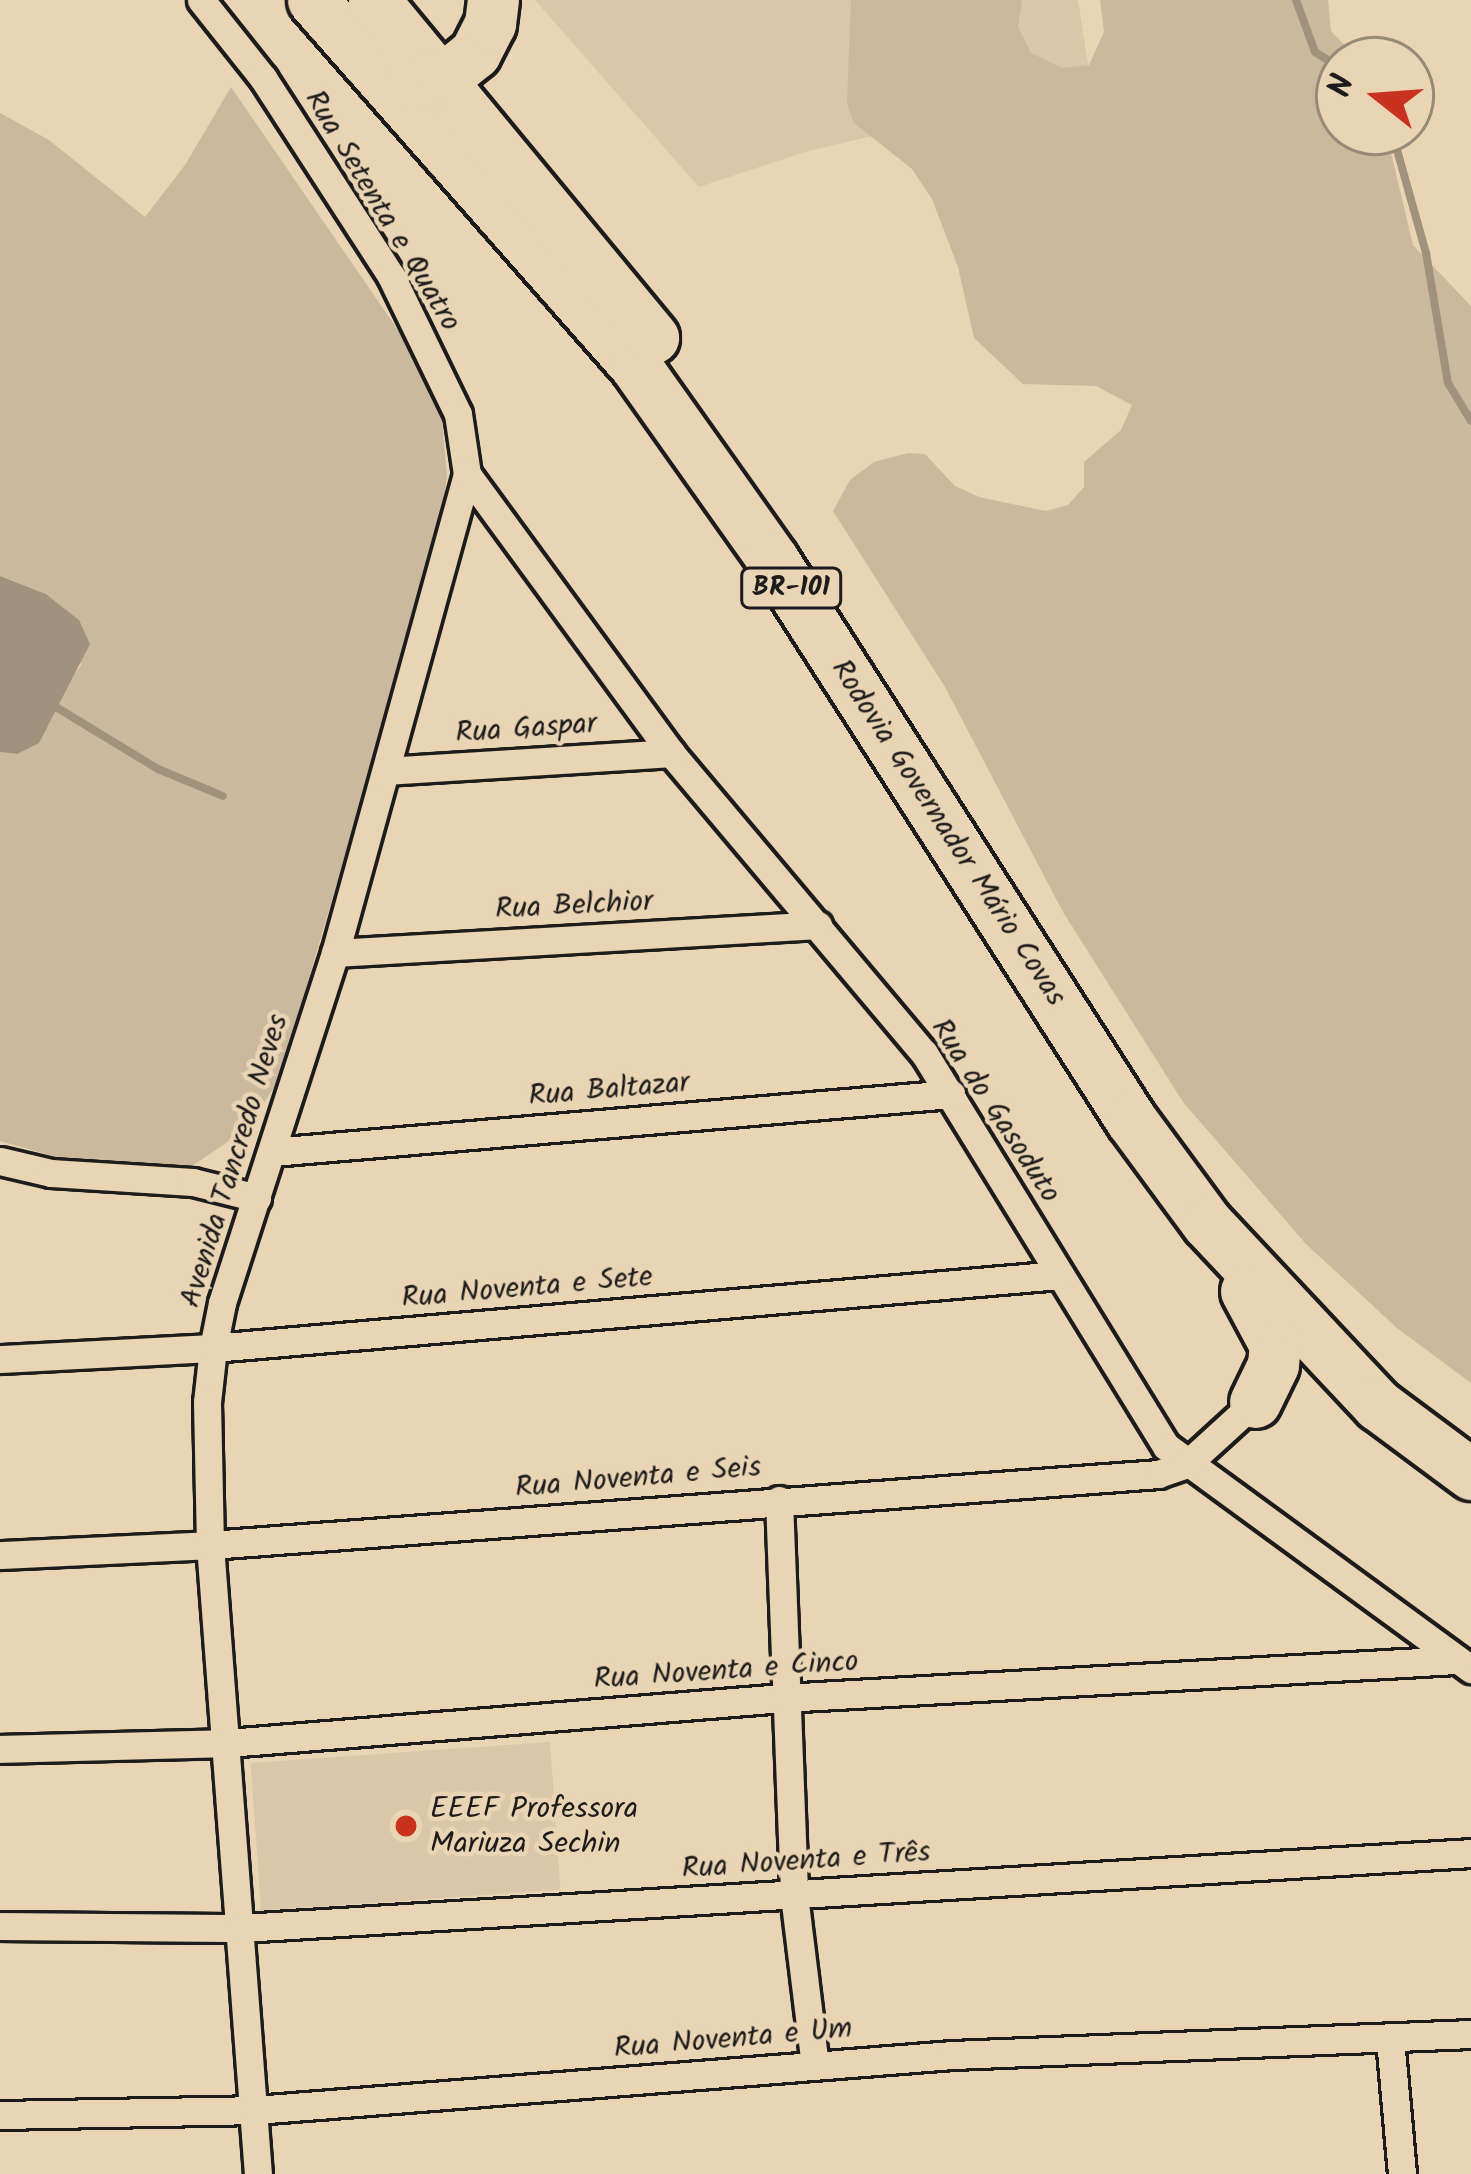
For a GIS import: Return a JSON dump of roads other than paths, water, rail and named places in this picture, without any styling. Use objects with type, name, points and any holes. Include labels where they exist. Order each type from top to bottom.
[{"type":"highway","name":"Rodovia Governador Mário Covas","points":[[313,0],[637,368],[773,560],[1131,1120],[1207,1223],[1306,1334],[1414,1434],[1471,1474]]},
{"type":"highway","name":"Rodovia Governador Mário Covas","points":[[374,0],[444,78],[665,352],[797,534],[1146,1097],[1238,1224],[1320,1316],[1471,1439]]},
{"type":"highway","points":[[375,73],[419,83],[444,78],[475,52],[490,24],[493,0]]},
{"type":"highway","points":[[1207,1223],[1275,1345],[1273,1365],[1255,1402]]},
{"type":"highway","points":[[1255,1402],[1283,1388],[1311,1387],[1414,1434]]},
{"type":"street","name":"Rua Setenta e Quatro","points":[[201,0],[263,78],[391,276],[458,414],[466,474]]},
{"type":"street","name":"Rua do Gasoduto","points":[[466,474],[671,753],[818,925],[952,1094],[1151,1427],[1187,1464],[1464,1665]]},
{"type":"street","name":"Avenida Tancredo Neves","points":[[259,2174],[210,1545],[207,1402],[214,1348],[335,952],[466,474]]},
{"type":"street","name":"Rua Gaspar","points":[[386,771],[671,753]]},
{"type":"street","name":"Rua Belchior","points":[[335,952],[818,925]]},
{"type":"street","name":"Rua Baltazar","points":[[272,1152],[952,1094]]},
{"type":"street","points":[[0,1160],[51,1174],[193,1182],[257,1198]]},
{"type":"street","name":"Rua Noventa e Sete","points":[[0,1359],[214,1348],[1059,1275]]},
{"type":"street","points":[[1187,1464],[1255,1402]]},
{"type":"street","name":"Rua Noventa e Seis","points":[[0,1555],[210,1545],[1158,1474],[1187,1464]]},
{"type":"street","points":[[779,1500],[794,1895],[815,2066]]},
{"type":"street","name":"Rua Noventa e Cinco","points":[[0,1749],[228,1744],[783,1698],[1464,1665]]},
{"type":"street","name":"Rua Noventa e Três","points":[[0,1926],[242,1928],[1471,1853]]},
{"type":"street","name":"Rua Noventa e Um","points":[[0,2115],[255,2110],[815,2066],[1471,2034]]},
{"type":"street","points":[[1390,2039],[1402,2174]]},
{"type":"waterway","points":[[1296,0],[1315,52]]},
{"type":"waterway","points":[[1399,156],[1426,253],[1448,383],[1471,421]]},
{"type":"waterway","points":[[51,704],[158,769],[223,796]]},
{"type":"place","name":"EEEF Professora Mariuza Sechin","points":[[406,1826]]}]
